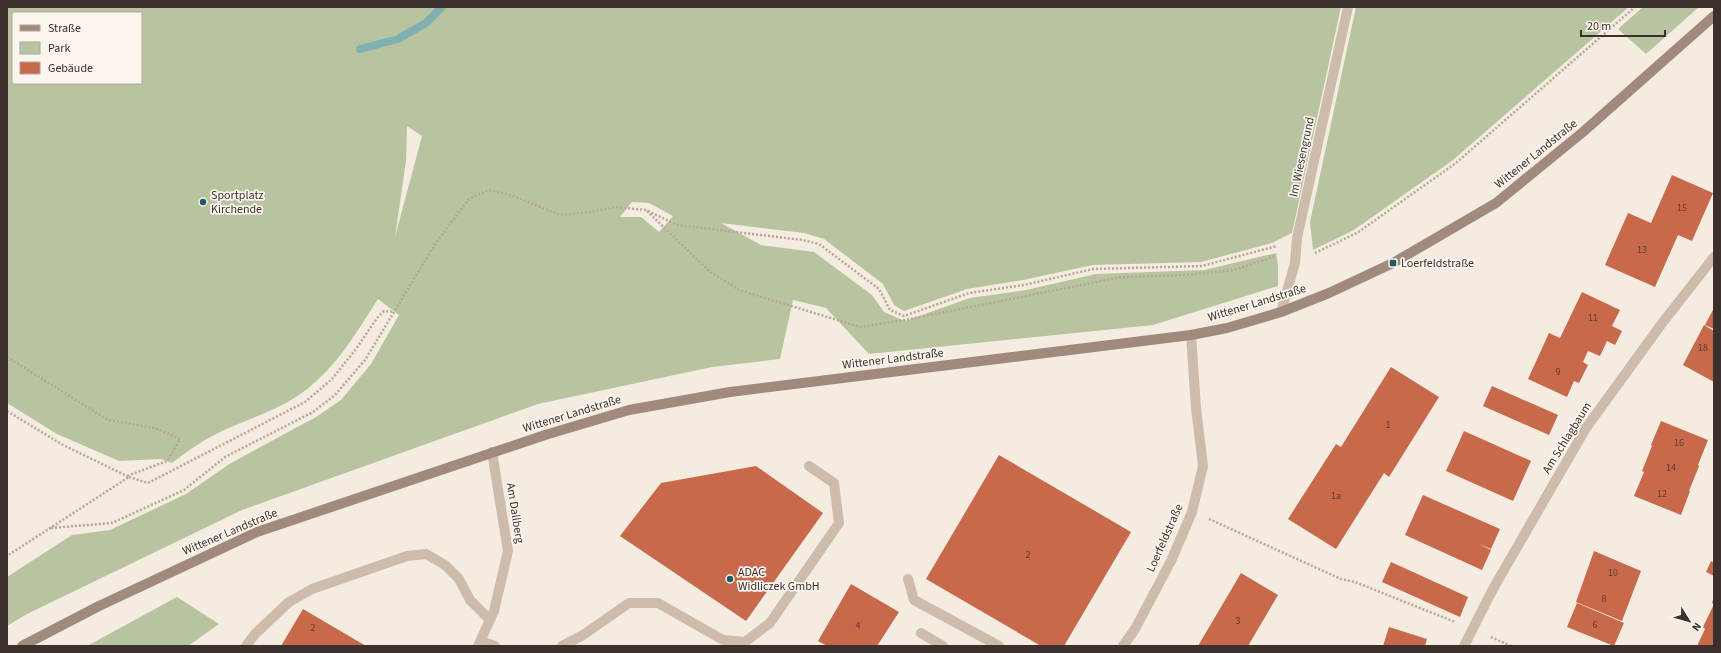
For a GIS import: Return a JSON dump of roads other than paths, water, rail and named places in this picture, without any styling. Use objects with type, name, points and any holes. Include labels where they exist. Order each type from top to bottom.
[{"type":"main road","name":"Wittener Landstraße","points":[[22,646],[99,606],[257,532],[492,452],[629,410],[730,392],[1191,335],[1227,328],[1281,312],[1329,293],[1393,262],[1496,203],[1583,132],[1714,16]]},
{"type":"street","name":"Im Wiesengrund","points":[[1281,312],[1295,263],[1297,238],[1348,7]]},
{"type":"street","name":"Am Schlagbaum","points":[[1464,646],[1494,587],[1586,428],[1663,322],[1714,256]]},
{"type":"street","name":"Loerfeldstraße","points":[[1123,646],[1135,629],[1171,561],[1192,512],[1203,466],[1196,408],[1191,335]]},
{"type":"street","name":"Am Dallberg","points":[[480,644],[494,611],[508,551],[492,452]]},
{"type":"street","points":[[562,646],[583,635],[629,603],[658,603],[723,640],[745,642],[770,623],[839,523],[834,484],[809,466]]},
{"type":"street","points":[[246,646],[255,634],[289,602],[312,589],[406,556],[419,554],[426,554],[445,565],[459,579],[470,600],[490,620]]},
{"type":"street","points":[[908,579],[914,600],[999,646]]},
{"type":"street","points":[[921,633],[943,646]]},
{"type":"street","points":[[480,644],[495,646]]},
{"type":"waterway","points":[[360,49],[398,39],[426,23],[442,7]]},
{"type":"place","name":"Sportplatz Kirchende","points":[[203,202]]},
{"type":"place","name":"Loerfeldstraße","points":[[1393,263]]},
{"type":"place","name":"ADAC Widliczek GmbH","points":[[730,579]]}]
